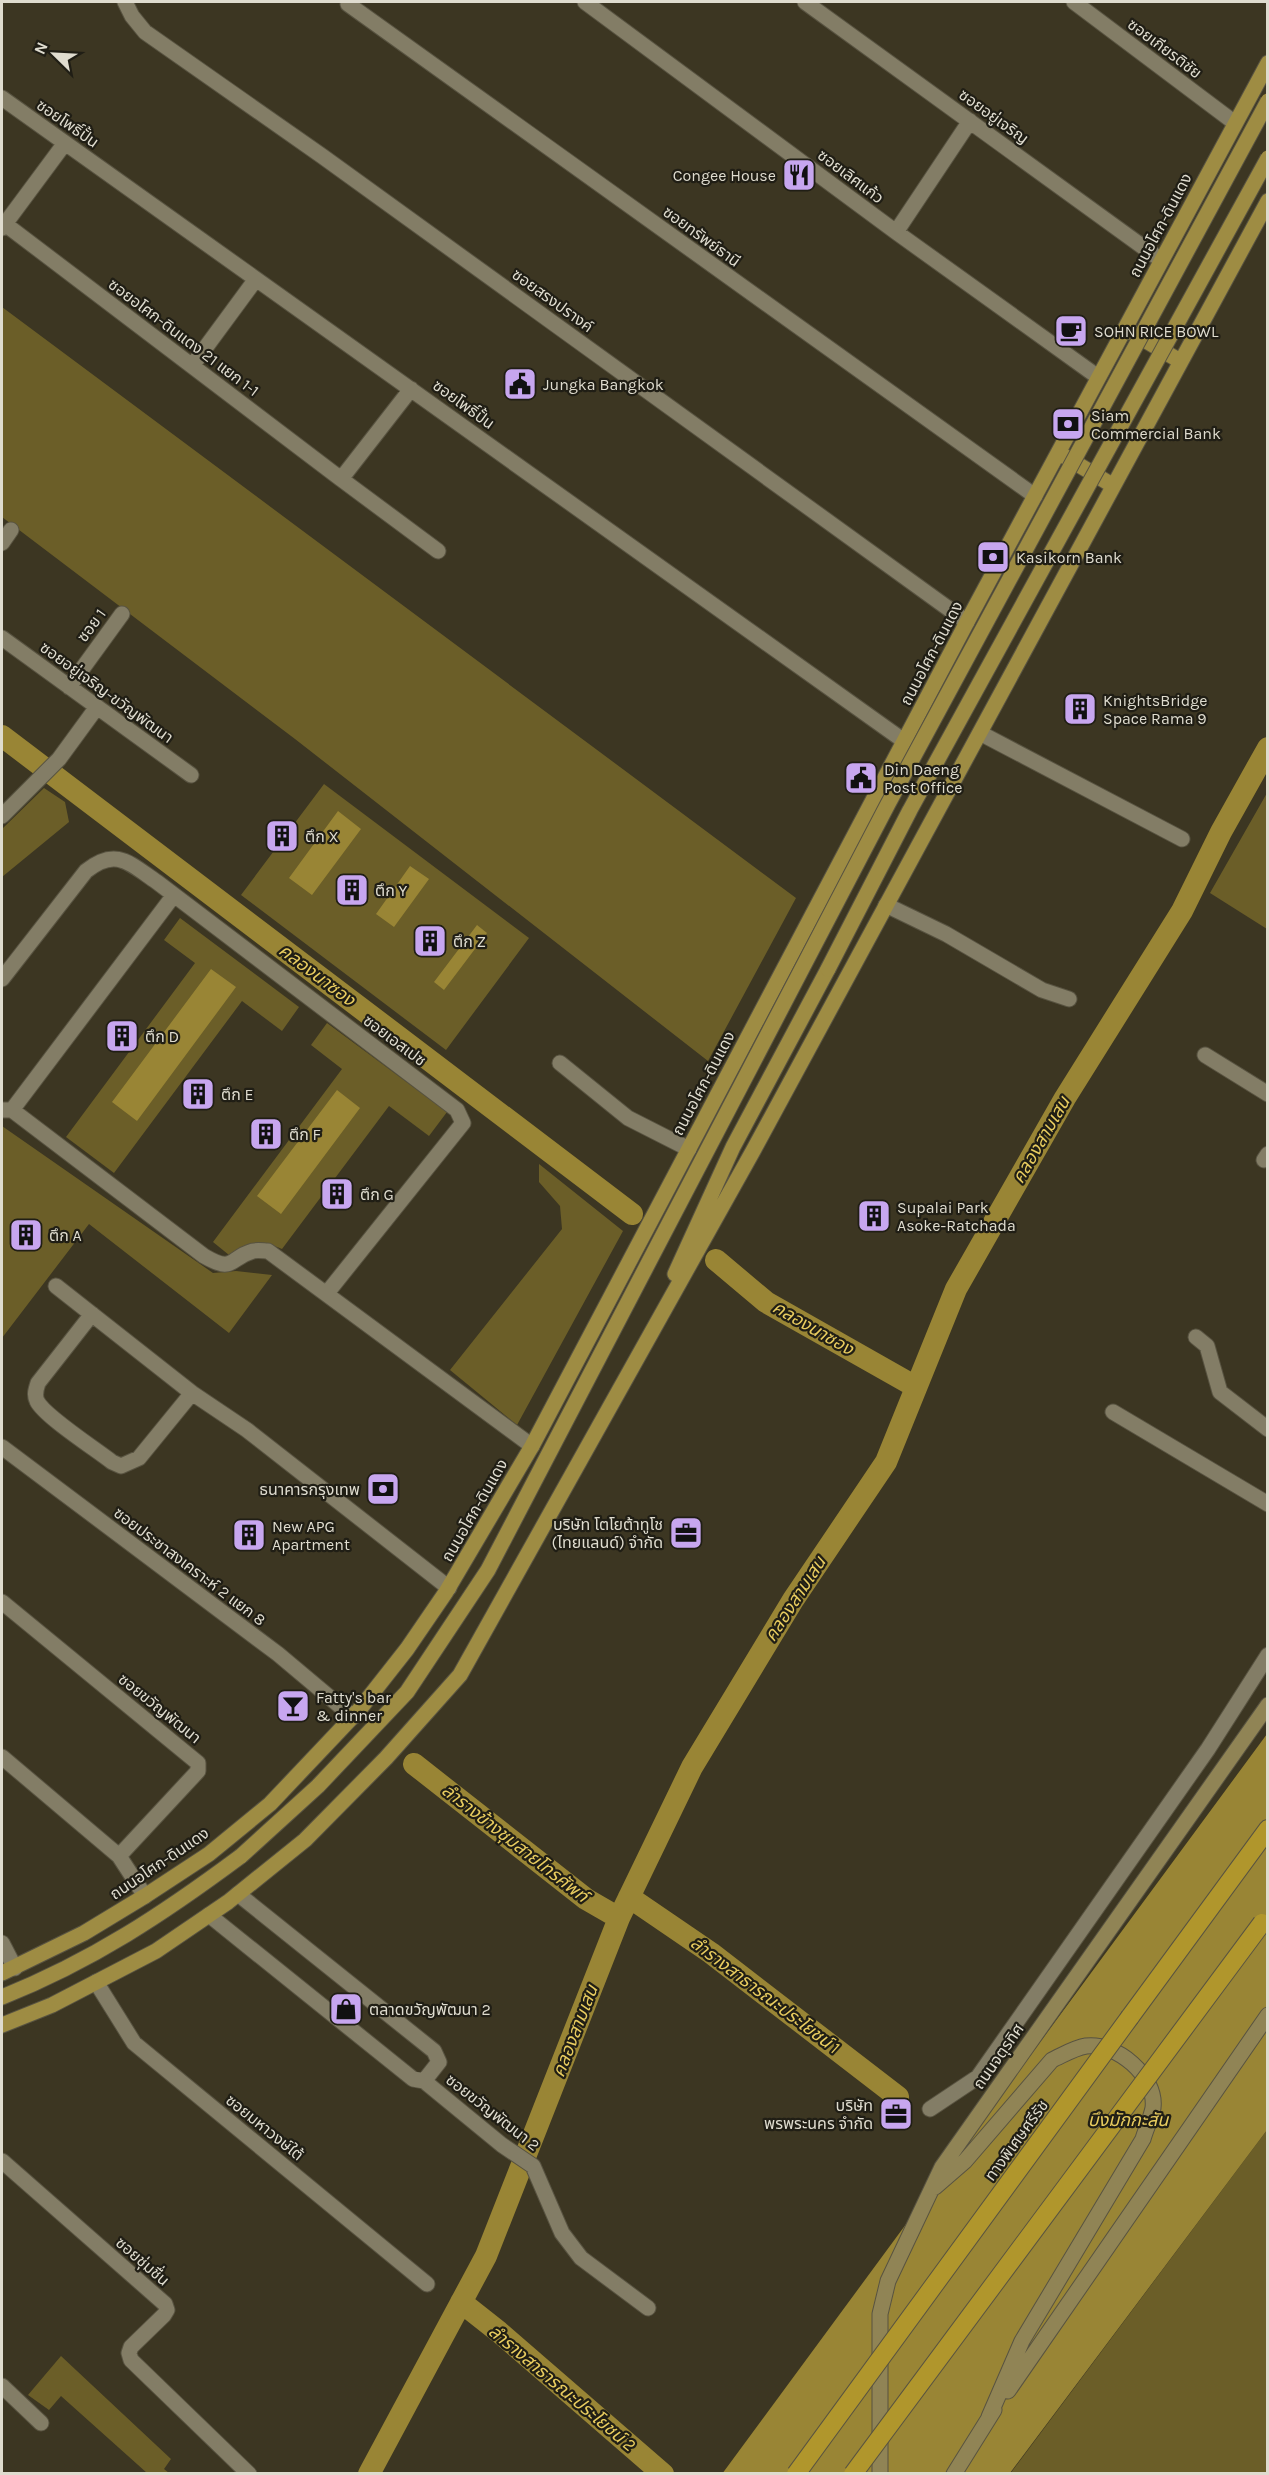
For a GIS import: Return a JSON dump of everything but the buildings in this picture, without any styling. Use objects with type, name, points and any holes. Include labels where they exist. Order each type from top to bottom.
[{"type":"highway","name":"ทางพิเศษศรีรัช","points":[[796,2474],[1268,1829]]},
{"type":"highway","points":[[853,2474],[1266,1918]]},
{"type":"main road","name":"ถนนอโศก-ดินแดง","points":[[8,1971],[84,1933],[145,1896],[209,1854],[270,1804],[353,1717],[407,1649],[449,1588],[532,1446],[967,622],[1268,63]]},
{"type":"main road","name":"ถนนอโศก-ดินแดง","points":[[2,1997],[46,1979],[114,1944],[175,1905],[241,1856],[318,1786],[407,1692],[488,1570],[883,814],[1268,101]]},
{"type":"main road","points":[[648,1337],[691,1235],[733,1147],[916,800],[1268,158]]},
{"type":"main road","points":[[2,2025],[52,2005],[156,1951],[238,1894],[305,1840],[386,1758],[460,1675],[747,1161],[1268,201]]},
{"type":"main road","points":[[1125,328],[1180,361]]},
{"type":"main road","points":[[1059,453],[1112,485]]},
{"type":"main road","name":"ถนนจตุรทิศ","points":[[880,2474],[880,2314],[888,2281],[942,2167],[1268,1705]]},
{"type":"main road","points":[[954,2474],[989,2417],[1268,2015]]},
{"type":"main road","points":[[929,2193],[965,2161],[1052,2060],[1069,2051],[1086,2046],[1105,2047],[1136,2067],[1150,2087],[1153,2106],[1143,2139],[1022,2341],[989,2417]]},
{"type":"street","name":"ซอยสรงปรางค์","points":[[125,2],[132,16],[145,32],[322,156],[967,622]]},
{"type":"street","name":"ซอยเลิศแก้ว","points":[[585,2],[896,232],[1098,376]]},
{"type":"street","name":"ซอยอยู่เจริญ","points":[[805,2],[1161,260]]},
{"type":"street","name":"ซอยเกียรติชัย","points":[[1074,2],[1235,123]]},
{"type":"street","name":"ซอยทรัพย์ธานี","points":[[348,4],[1035,496]]},
{"type":"street","name":"ซอยโพธิ์ปั้น","points":[[2,98],[904,741]]},
{"type":"street","points":[[896,232],[970,121]]},
{"type":"street","points":[[3,226],[65,143]]},
{"type":"street","name":"ซอยอโศก-ดินแดง 21 แยก 1-1","points":[[3,226],[438,551]]},
{"type":"street","points":[[192,366],[256,279]]},
{"type":"street","points":[[341,479],[411,389]]},
{"type":"street","points":[[2,543],[11,530]]},
{"type":"street","name":"ซอย 1","points":[[69,687],[122,614]]},
{"type":"street","name":"ซอยอยู่เจริญ-ขวัญพัฒนา","points":[[2,638],[191,775]]},
{"type":"street","points":[[2,816],[58,759],[97,707]]},
{"type":"street","points":[[980,733],[1182,839]]},
{"type":"street","name":"ซอยเอสเปซ","points":[[2,979],[86,871],[98,861],[112,857],[123,859],[174,895],[457,1110],[463,1122],[327,1293]]},
{"type":"street","points":[[174,895],[7,1110],[219,1264],[232,1264],[254,1251],[268,1251],[532,1446]]},
{"type":"street","points":[[886,905],[946,934],[1042,990],[1070,999]]},
{"type":"street","points":[[1205,1055],[1268,1094]]},
{"type":"street","points":[[560,1063],[628,1118],[689,1149]]},
{"type":"street","points":[[56,1287],[192,1393],[247,1430],[449,1588]]},
{"type":"street","points":[[92,1314],[38,1383],[36,1398],[44,1410],[112,1462],[121,1466],[139,1458],[192,1393]]},
{"type":"street","points":[[1196,1337],[1207,1346],[1220,1392],[1268,1429]]},
{"type":"street","points":[[1113,1412],[1268,1504]]},
{"type":"street","name":"ซอยประชาสงเคราะห์ 2 แยก 8","points":[[2,1447],[278,1654],[353,1717]]},
{"type":"street","name":"ซอยขวัญพัฒนา","points":[[4,1609],[198,1764],[198,1772],[119,1856]]},
{"type":"street","points":[[930,2109],[978,2077],[1208,1749],[1268,1655]]},
{"type":"street","points":[[2,1757],[119,1856],[145,1896]]},
{"type":"street","name":"ซอยขวัญพัฒนา 2","points":[[238,1894],[434,2051],[439,2062],[424,2081]]},
{"type":"street","name":"ซอยขวัญพัฒนา 2","points":[[209,1915],[414,2079],[424,2081],[502,2145],[533,2166],[562,2233],[581,2258],[648,2308]]},
{"type":"street","points":[[2,1944],[8,1971]]},
{"type":"street","name":"ซอยมหาวงษ์ใต้","points":[[96,1982],[134,2043],[428,2284]]},
{"type":"street","name":"ซอยชุ่มชื่น","points":[[2,2162],[165,2304],[167,2310],[164,2315],[132,2347],[129,2354],[131,2360],[249,2474]]},
{"type":"street","points":[[2,2386],[41,2423]]},
{"type":"shaded area","points":[[2,307],[796,898],[708,1061],[295,739],[2,517]]},
{"type":"shaded area","points":[[324,784],[529,938],[446,1050],[241,895]]},
{"type":"shaded area","points":[[44,788],[65,802],[69,822],[2,877],[2,829]]},
{"type":"shaded area","points":[[1267,793],[1267,929],[1210,893]]},
{"type":"shaded area","points":[[180,918],[299,1007],[282,1031],[242,1001],[114,1173],[66,1137],[195,963],[164,940]]},
{"type":"shaded area","points":[[327,1023],[447,1112],[429,1136],[389,1106],[282,1249],[255,1243],[229,1255],[213,1242],[342,1069],[311,1045]]},
{"type":"shaded area","points":[[2,1126],[213,1273],[236,1271],[272,1275],[229,1333],[89,1224],[2,1338]]},
{"type":"shaded area","points":[[539,1164],[623,1231],[517,1425],[450,1370],[562,1229],[560,1206],[539,1182]]},
{"type":"shaded area","points":[[1267,2130],[1267,2473],[1010,2474]]},
{"type":"shaded area","points":[[61,2356],[171,2459],[164,2469],[169,2473],[147,2473],[61,2396],[49,2410],[28,2395]]},
{"type":"water","points":[[338,811],[361,829],[312,895],[289,878]]},
{"type":"water","points":[[410,866],[429,879],[394,927],[376,914]]},
{"type":"water","points":[[477,925],[487,933],[444,990],[434,982]]},
{"type":"water","points":[[211,969],[236,987],[137,1121],[112,1102]]},
{"type":"water","points":[[337,1090],[360,1108],[281,1214],[257,1196]]},
{"type":"water","name":"บึงมักกะสัน","points":[[1267,1734],[1267,2130],[1010,2473],[722,2474]]},
{"type":"waterway","name":"คลองนาซอง","points":[[2,736],[632,1214]]},
{"type":"waterway","name":"คลองสามเสน","points":[[369,2474],[486,2256],[619,1918],[692,1767],[793,1600],[886,1462],[956,1289],[1065,1098],[1182,911],[1221,832],[1268,748]]},
{"type":"waterway","name":"คลองนาซอง","points":[[716,1260],[766,1302],[916,1387]]},
{"type":"waterway","name":"ลำรางข้างชุมสายโทรศัพท์","points":[[414,1764],[586,1899],[619,1918]]},
{"type":"waterway","name":"ลํารางสาธารณะประโยชน์ 1","points":[[629,1897],[711,1953],[898,2097]]},
{"type":"waterway","name":"ลํารางสาธารณะประโยชน์ 2","points":[[461,2302],[663,2474]]},
{"type":"place","name":"Congee House","points":[[799,175]]},
{"type":"place","name":"SOHN RICE BOWL","points":[[1071,331]]},
{"type":"place","name":"Jungka Bangkok","points":[[520,384]]},
{"type":"place","name":"Siam Commercial Bank","points":[[1068,424]]},
{"type":"place","name":"Kasikorn Bank","points":[[993,557]]},
{"type":"place","name":"KnightsBridge Space Rama 9","points":[[1080,709]]},
{"type":"place","name":"Din Daeng Post Office","points":[[861,778]]},
{"type":"place","name":"ตึก X","points":[[282,836]]},
{"type":"place","name":"ตึก Y","points":[[352,890]]},
{"type":"place","name":"ตึก Z","points":[[430,941]]},
{"type":"place","name":"ตึก D","points":[[122,1036]]},
{"type":"place","name":"ตึก E","points":[[198,1094]]},
{"type":"place","name":"ตึก F","points":[[266,1134]]},
{"type":"place","name":"ตึก G","points":[[337,1194]]},
{"type":"place","name":"Supalai Park Asoke-Ratchada","points":[[874,1216]]},
{"type":"place","name":"ตึก A","points":[[26,1235]]},
{"type":"place","name":"ธนาคารกรุงเทพ","points":[[383,1489]]},
{"type":"place","name":"บริษัท โตโยต้าทูโช (ไทยแลนด์) จำกัด","points":[[686,1533]]},
{"type":"place","name":"New APG Apartment","points":[[249,1535]]},
{"type":"place","name":"Fatty's bar & dinner","points":[[293,1706]]},
{"type":"place","name":"ตลาดขวัญพัฒนา 2","points":[[346,2009]]},
{"type":"place","name":"บริษัท พรพระนคร จำกัด","points":[[896,2114]]}]
